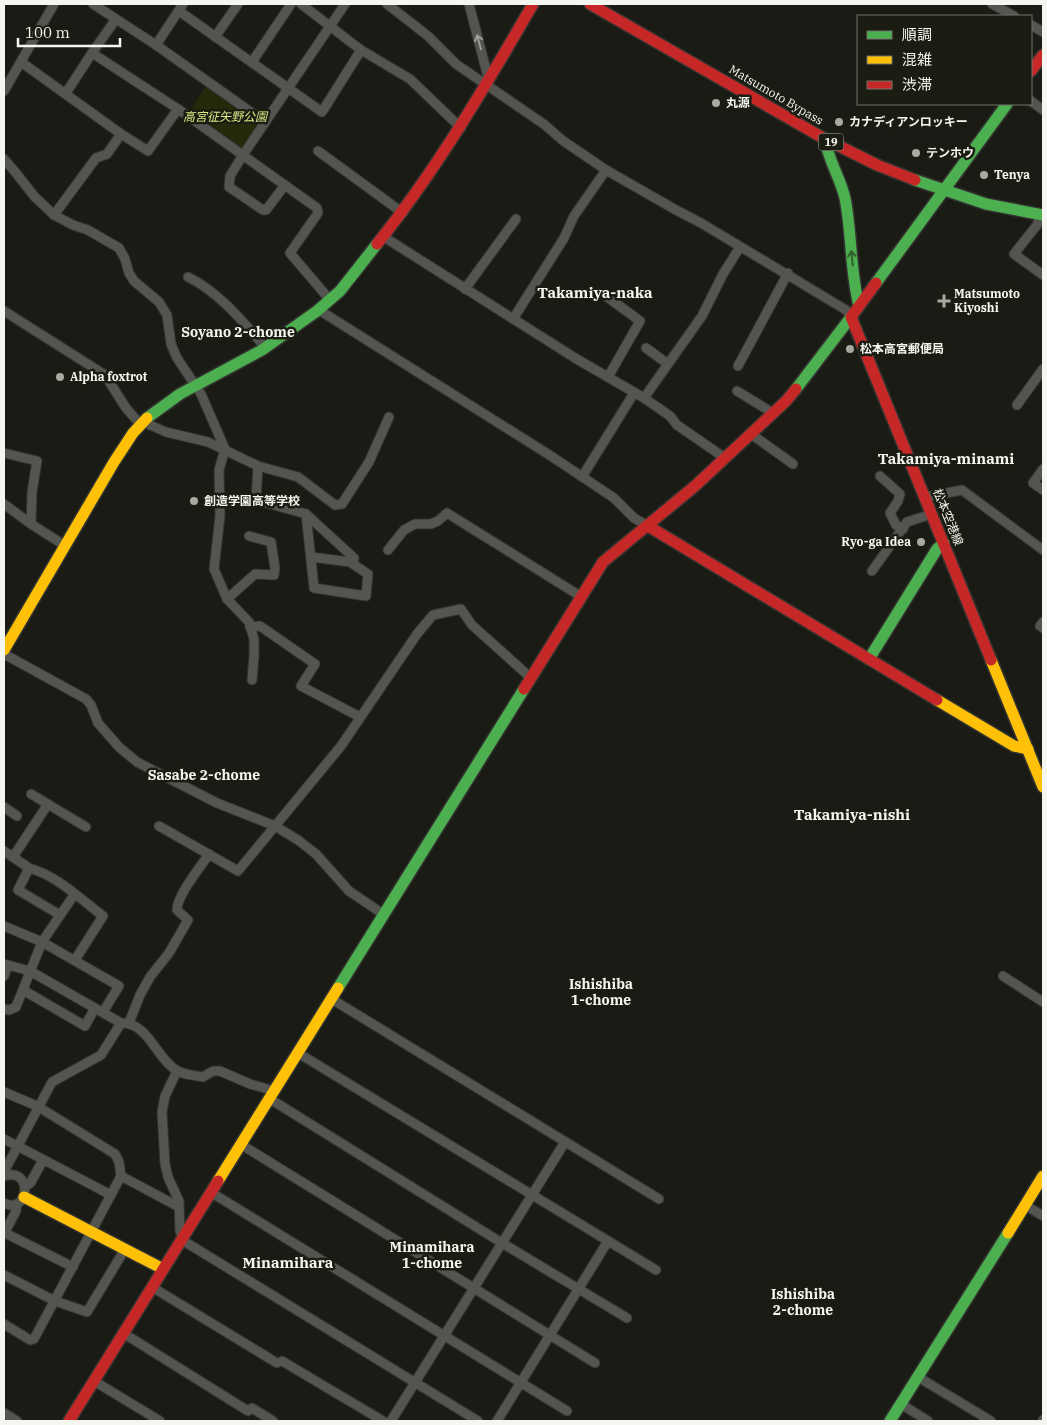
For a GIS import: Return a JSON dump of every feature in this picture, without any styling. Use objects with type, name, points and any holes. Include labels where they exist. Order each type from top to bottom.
[{"type":"main road","points":[[4,652],[120,452],[143,422],[154,411],[169,401],[265,347],[320,310],[330,300],[404,213],[461,128],[532,4]]},
{"type":"main road","name":"Matsumoto Bypass","points":[[590,4],[825,139],[888,170],[944,191],[1042,215]]},
{"type":"main road","points":[[1032,70],[1043,54]]},
{"type":"main road","points":[[71,1420],[152,1286],[242,1145],[330,998],[603,562],[648,526],[752,434],[786,401],[851,317],[1006,105]]},
{"type":"main road","points":[[825,139],[826,152],[837,170],[842,186],[848,218],[855,293],[859,306]]},
{"type":"main road","name":"松本空港線","points":[[851,317],[1043,787]]},
{"type":"main road","points":[[648,526],[1014,746],[1028,749]]},
{"type":"main road","points":[[869,659],[937,550],[944,543]]},
{"type":"main road","points":[[890,1421],[1043,1176]]},
{"type":"main road","points":[[20,1200],[92,1232],[163,1269]]},
{"type":"street","points":[[4,91],[54,4]]},
{"type":"street","points":[[93,4],[156,45],[265,122]]},
{"type":"street","points":[[216,37],[238,4]]},
{"type":"street","points":[[252,62],[292,4]]},
{"type":"street","points":[[300,4],[361,50],[410,79],[461,128]]},
{"type":"street","points":[[285,185],[266,210],[263,210],[229,188],[230,176],[243,155],[345,4]]},
{"type":"street","points":[[387,4],[422,30],[456,64],[488,83],[545,125],[562,140],[606,170],[788,273],[846,310],[851,317]]},
{"type":"street","points":[[469,4],[488,83]]},
{"type":"street","points":[[992,4],[1012,15]]},
{"type":"street","points":[[156,45],[181,7],[216,37],[322,112],[361,50]]},
{"type":"street","points":[[66,93],[116,19]]},
{"type":"street","points":[[92,53],[178,109],[317,208],[318,213],[290,253],[330,300]]},
{"type":"street","points":[[21,62],[121,134],[148,151],[178,109]]},
{"type":"street","points":[[1032,102],[1043,110]]},
{"type":"street","points":[[54,215],[96,158],[108,154],[121,134]]},
{"type":"street","points":[[318,151],[404,213]]},
{"type":"street","points":[[4,160],[16,172],[34,196],[54,215],[88,230],[119,248],[125,259],[128,273],[134,281],[159,302],[166,314],[171,344],[177,358],[196,386],[225,449],[219,470],[220,516],[214,570],[227,599],[249,622],[254,639],[252,680]]},
{"type":"street","points":[[513,319],[564,238],[574,216],[606,170]]},
{"type":"street","points":[[1042,215],[1014,254],[1043,275]]},
{"type":"street","points":[[465,289],[516,219]]},
{"type":"street","points":[[384,237],[513,319],[644,398],[670,416],[677,425],[725,458]]},
{"type":"street","points":[[644,398],[702,316],[723,274],[740,247]]},
{"type":"street","points":[[738,366],[788,273]]},
{"type":"street","points":[[188,277],[198,282],[222,302],[265,347]]},
{"type":"street","points":[[606,296],[640,321],[608,377]]},
{"type":"street","points":[[4,310],[105,375],[126,408],[143,422],[166,432],[208,442],[258,466],[298,477],[334,504],[342,504],[369,462],[389,417]]},
{"type":"street","points":[[320,310],[614,498],[634,518],[648,526]]},
{"type":"street","points":[[646,348],[668,364]]},
{"type":"street","points":[[1017,405],[1043,369]]},
{"type":"street","points":[[737,390],[768,410]]},
{"type":"street","points":[[582,477],[634,393]]},
{"type":"street","points":[[752,434],[793,464]]},
{"type":"street","points":[[4,453],[37,461],[32,492],[31,524]]},
{"type":"street","points":[[258,466],[256,500],[306,514],[354,558],[353,564]]},
{"type":"street","points":[[1043,469],[1033,483],[1043,490]]},
{"type":"street","points":[[880,476],[900,494],[890,513],[896,525],[903,529]]},
{"type":"street","points":[[926,497],[962,490],[1043,550]]},
{"type":"street","points":[[4,504],[64,546]]},
{"type":"street","points":[[388,550],[404,530],[415,524],[431,524],[447,513],[580,596]]},
{"type":"street","points":[[306,514],[314,588],[366,596],[368,574],[350,562],[311,557]]},
{"type":"street","points":[[872,571],[907,522],[932,514]]},
{"type":"street","points":[[227,599],[254,574],[274,575],[275,568],[270,542],[249,536]]},
{"type":"street","points":[[159,826],[238,871],[341,746],[417,634],[433,615],[461,609],[472,625],[531,678]]},
{"type":"street","points":[[1043,622],[1040,626],[1043,628]]},
{"type":"street","points":[[250,627],[260,626],[315,664],[301,686],[360,717]]},
{"type":"street","points":[[4,652],[86,699],[91,705],[98,723],[120,748],[137,762],[217,803],[275,826],[298,840],[316,854],[349,891],[383,914]]},
{"type":"street","points":[[31,794],[86,827]]},
{"type":"street","points":[[13,857],[48,804]]},
{"type":"street","points":[[4,807],[16,816]]},
{"type":"street","points":[[4,851],[29,868],[42,872],[103,916],[75,960]]},
{"type":"street","points":[[73,1267],[4,1233],[16,1211],[24,1184],[22,1180],[14,1176],[5,1175],[6,1168],[52,1082],[101,1056],[125,1023],[150,977],[169,953],[188,920],[177,910],[177,905],[209,854]]},
{"type":"street","points":[[29,868],[18,890],[60,915]]},
{"type":"street","points":[[4,1009],[9,1010],[16,1007],[42,942],[74,894]]},
{"type":"street","points":[[4,926],[42,942],[119,986],[85,1026],[23,990]]},
{"type":"street","points":[[4,976],[6,965],[30,971],[125,1023],[146,1035],[162,1060],[177,1071],[202,1077],[213,1071],[220,1071],[272,1095],[502,1243],[627,1318]]},
{"type":"street","points":[[1003,976],[1043,1002]]},
{"type":"street","points":[[330,998],[659,1199]]},
{"type":"street","points":[[298,1053],[656,1270]]},
{"type":"street","points":[[177,1071],[165,1096],[162,1112],[168,1177],[179,1206],[182,1239],[478,1421]]},
{"type":"street","points":[[4,1092],[38,1106],[115,1154],[119,1162],[121,1176],[56,1301],[34,1339],[30,1340],[4,1324]]},
{"type":"street","points":[[4,1139],[111,1195]]},
{"type":"street","points":[[391,1421],[565,1142]]},
{"type":"street","points":[[242,1145],[595,1363]]},
{"type":"street","points":[[24,1184],[31,1182],[43,1160]]},
{"type":"street","points":[[121,1176],[179,1206]]},
{"type":"street","points":[[212,1193],[567,1411]]},
{"type":"street","points":[[4,1203],[8,1205],[20,1200]]},
{"type":"street","points":[[1025,1205],[1043,1216]]},
{"type":"street","points":[[496,1421],[608,1241]]},
{"type":"street","points":[[4,1276],[56,1301],[87,1312],[125,1249]]},
{"type":"street","points":[[152,1286],[383,1421]]},
{"type":"street","points":[[123,1334],[248,1411],[252,1408],[273,1421]]},
{"type":"street","points":[[918,1376],[991,1421]]},
{"type":"street","points":[[94,1381],[160,1421]]},
{"type":"street","points":[[901,1404],[928,1421]]},
{"type":"street","points":[[4,1413],[17,1421]]},
{"type":"green space","name":"高宮征矢野公園","points":[[207,85],[260,121],[242,148],[189,112]]},
{"type":"traffic: fast","points":[[876,283],[1006,105]]},
{"type":"traffic: fast","points":[[825,139],[845,198],[859,306]]},
{"type":"traffic: fast","points":[[915,180],[986,204],[1043,215]]},
{"type":"traffic: fast","points":[[147,418],[180,394],[262,350],[317,311],[340,291],[377,244]]},
{"type":"traffic: fast","points":[[796,389],[851,317]]},
{"type":"traffic: fast","points":[[869,659],[937,549],[944,543]]},
{"type":"traffic: fast","points":[[338,988],[524,689]]},
{"type":"traffic: fast","points":[[890,1421],[1008,1233]]},
{"type":"traffic: slow","points":[[4,650],[114,462],[133,433],[147,418]]},
{"type":"traffic: slow","points":[[991,660],[1043,787]]},
{"type":"traffic: slow","points":[[937,700],[1014,746],[1028,749]]},
{"type":"traffic: slow","points":[[218,1181],[338,988]]},
{"type":"traffic: slow","points":[[1008,1233],[1043,1176]]},
{"type":"traffic: slow","points":[[24,1197],[163,1269]]},
{"type":"traffic: jam","points":[[377,244],[440,157],[533,4]]},
{"type":"traffic: jam","points":[[590,4],[825,139],[877,165],[915,180]]},
{"type":"traffic: jam","points":[[1032,70],[1043,55]]},
{"type":"traffic: jam","points":[[876,283],[851,317],[991,660]]},
{"type":"traffic: jam","points":[[524,689],[603,562],[695,486],[786,401],[796,389]]},
{"type":"traffic: jam","points":[[648,526],[937,700]]},
{"type":"traffic: jam","points":[[69,1421],[218,1181]]},
{"type":"place","name":"丸源","points":[[716,103]]},
{"type":"place","name":"カナディアンロッキー","points":[[839,122]]},
{"type":"place","name":"テンホウ","points":[[916,153]]},
{"type":"place","name":"Tenya","points":[[984,175]]},
{"type":"place","name":"Matsumoto Kiyoshi","points":[[944,301]]},
{"type":"place","name":"松本高宮郵便局","points":[[850,349]]},
{"type":"place","name":"Alpha foxtrot","points":[[60,377]]},
{"type":"place","name":"創造学園高等学校","points":[[194,501]]},
{"type":"place","name":"Ryo-ga Idea","points":[[921,542]]},
{"type":"district","name":"Takamiya-naka","points":[[595,293]]},
{"type":"district","name":"Soyano 2-chome","points":[[238,332]]},
{"type":"district","name":"Takamiya-minami","points":[[946,459]]},
{"type":"district","name":"Sasabe 2-chome","points":[[204,775]]},
{"type":"district","name":"Takamiya-nishi","points":[[852,815]]},
{"type":"district","name":"Ishishiba 1-chome","points":[[601,992]]},
{"type":"district","name":"Minamihara 1-chome","points":[[432,1256]]},
{"type":"district","name":"Minamihara","points":[[288,1263]]},
{"type":"district","name":"Ishishiba 2-chome","points":[[803,1302]]}]
